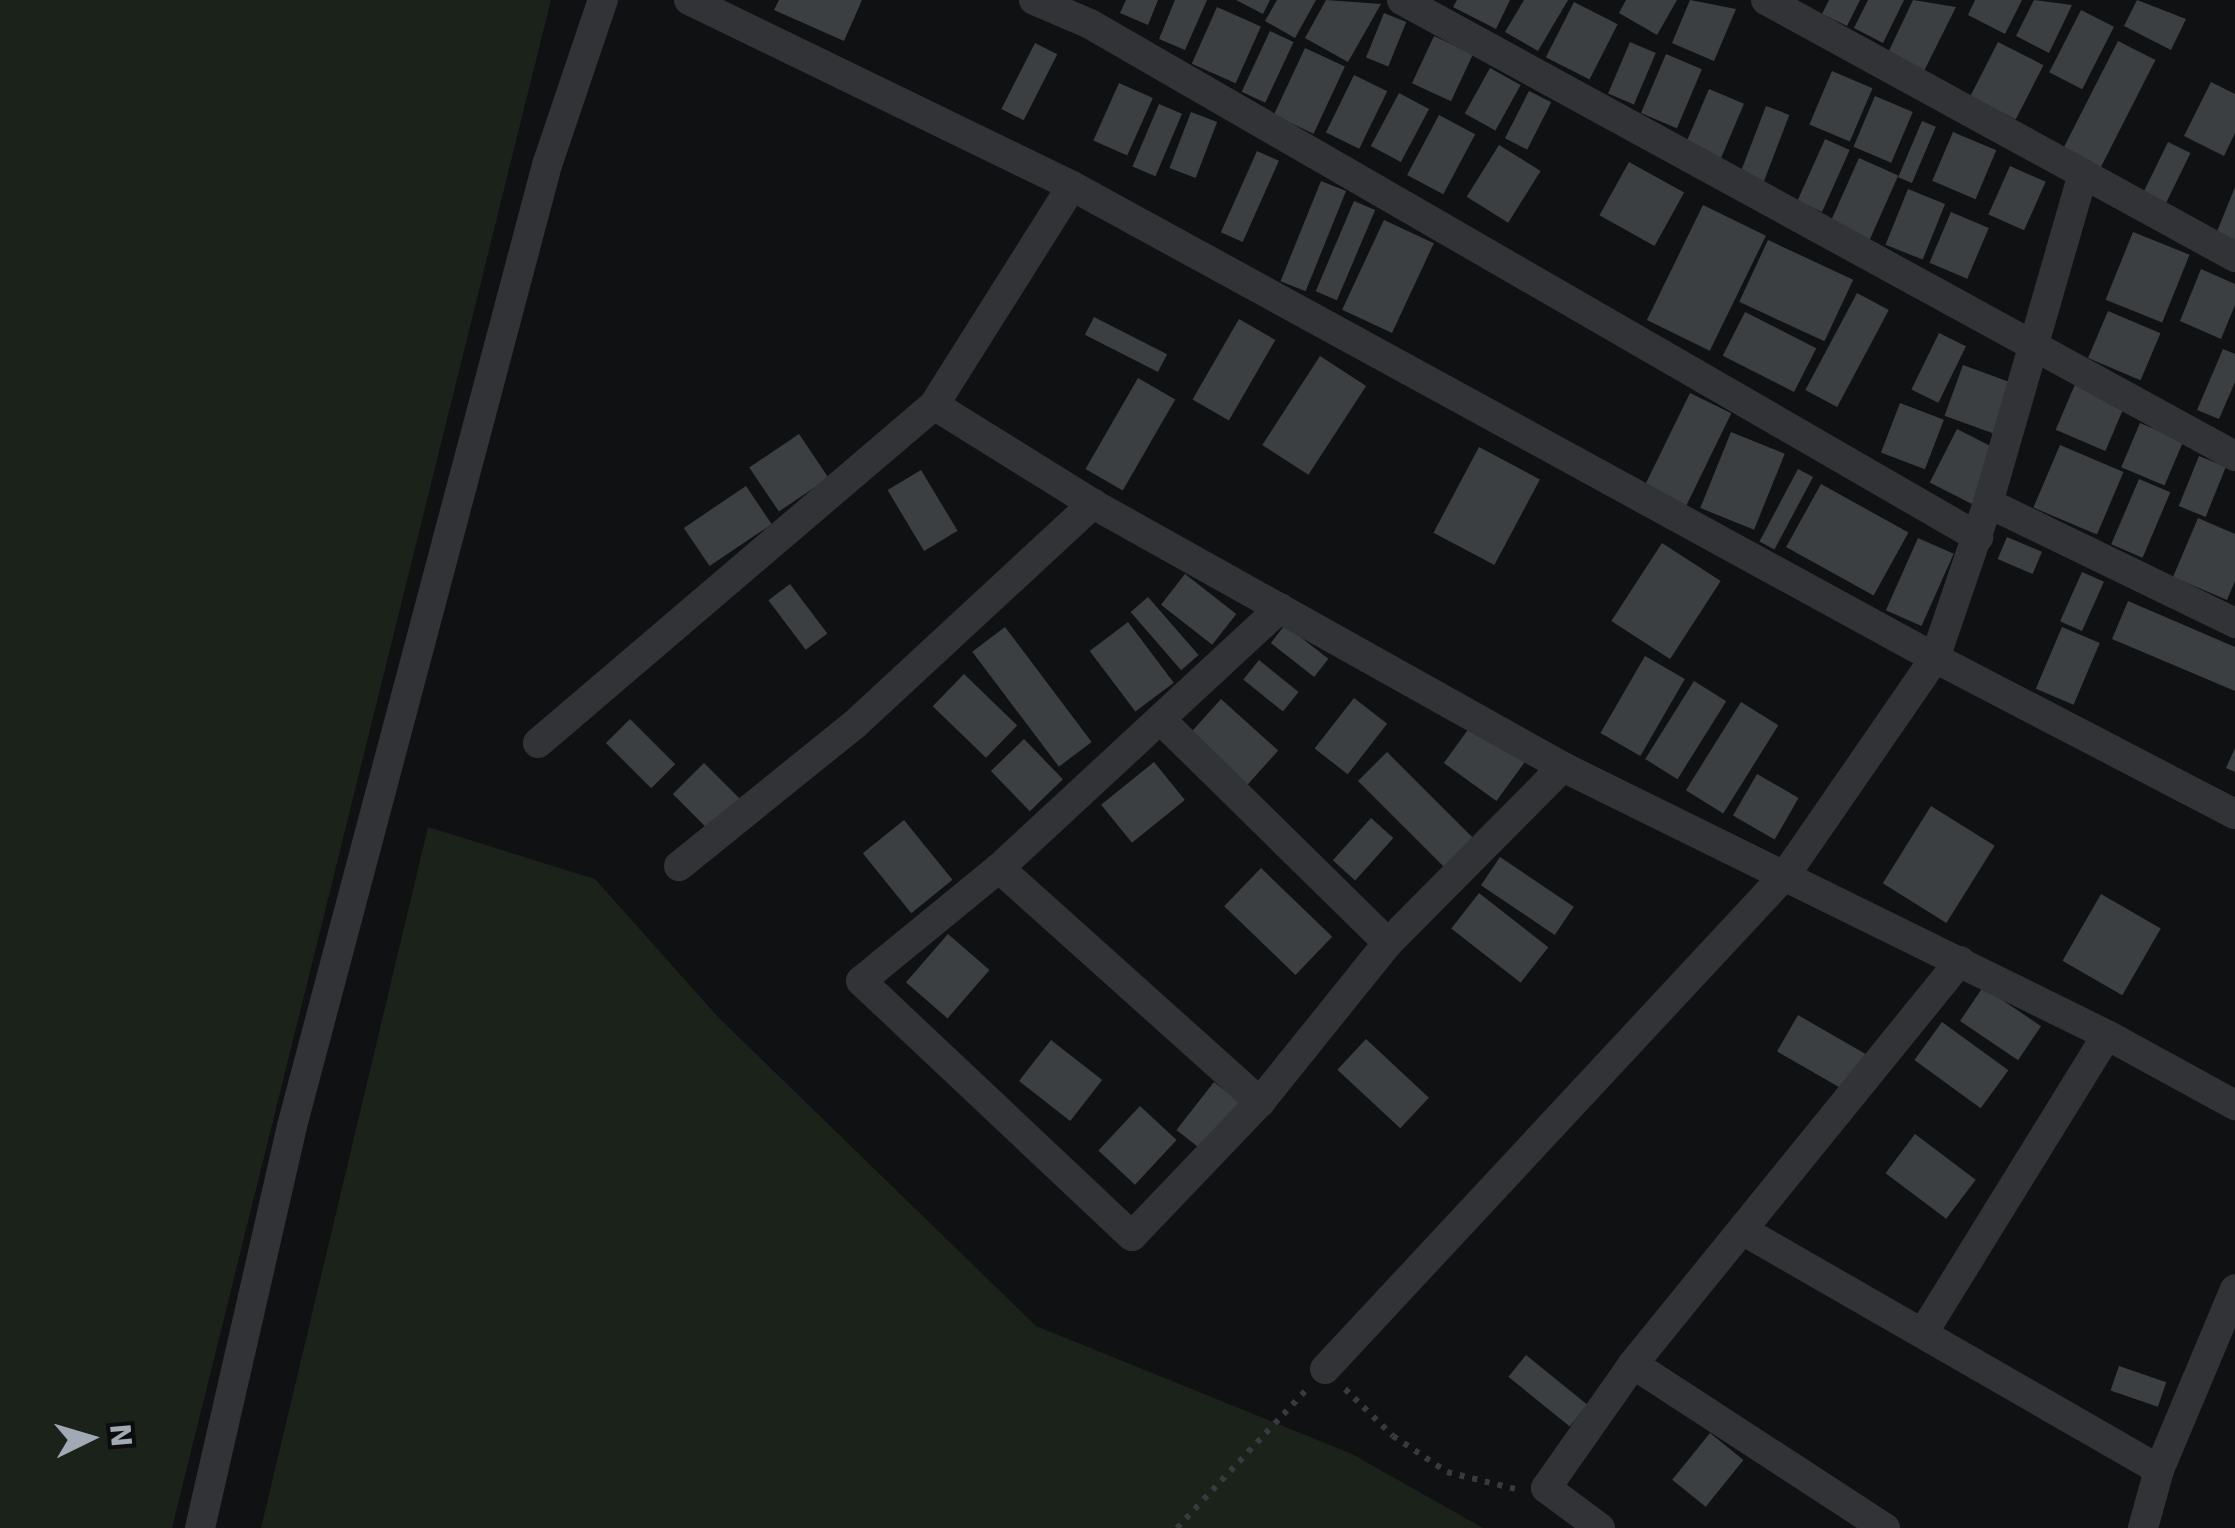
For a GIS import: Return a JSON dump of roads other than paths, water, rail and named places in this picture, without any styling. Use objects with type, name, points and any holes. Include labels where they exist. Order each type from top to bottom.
[{"type":"street","points":[[200,1528],[292,1126],[548,165],[603,0]]},
{"type":"street","points":[[689,0],[1072,186],[1935,658],[2235,814]]},
{"type":"street","points":[[1034,0],[1090,24],[1978,537]]},
{"type":"street","points":[[1402,0],[2235,456]]},
{"type":"street","points":[[1766,0],[2235,257]]},
{"type":"street","points":[[1325,1369],[1786,874],[1935,658],[1978,537],[2083,173]]},
{"type":"street","points":[[538,743],[934,406],[1072,186]]},
{"type":"street","points":[[934,406],[1092,504],[1564,767],[2107,1035],[2235,1105]]},
{"type":"street","points":[[1988,503],[2235,624]]},
{"type":"street","points":[[679,866],[854,725],[1092,504]]},
{"type":"street","points":[[1280,608],[999,868],[860,981],[1132,1236],[1260,1102],[1388,943],[1564,767]]},
{"type":"street","points":[[1161,720],[1388,943]]},
{"type":"street","points":[[999,868],[1260,1102]]},
{"type":"street","points":[[1600,1528],[1546,1488],[1633,1364],[1960,961]]},
{"type":"street","points":[[1923,1333],[2107,1035]]},
{"type":"street","points":[[1744,1231],[2159,1470]]},
{"type":"street","points":[[2143,1528],[2159,1470],[2235,1289]]},
{"type":"street","points":[[1633,1364],[1885,1528]]}]
